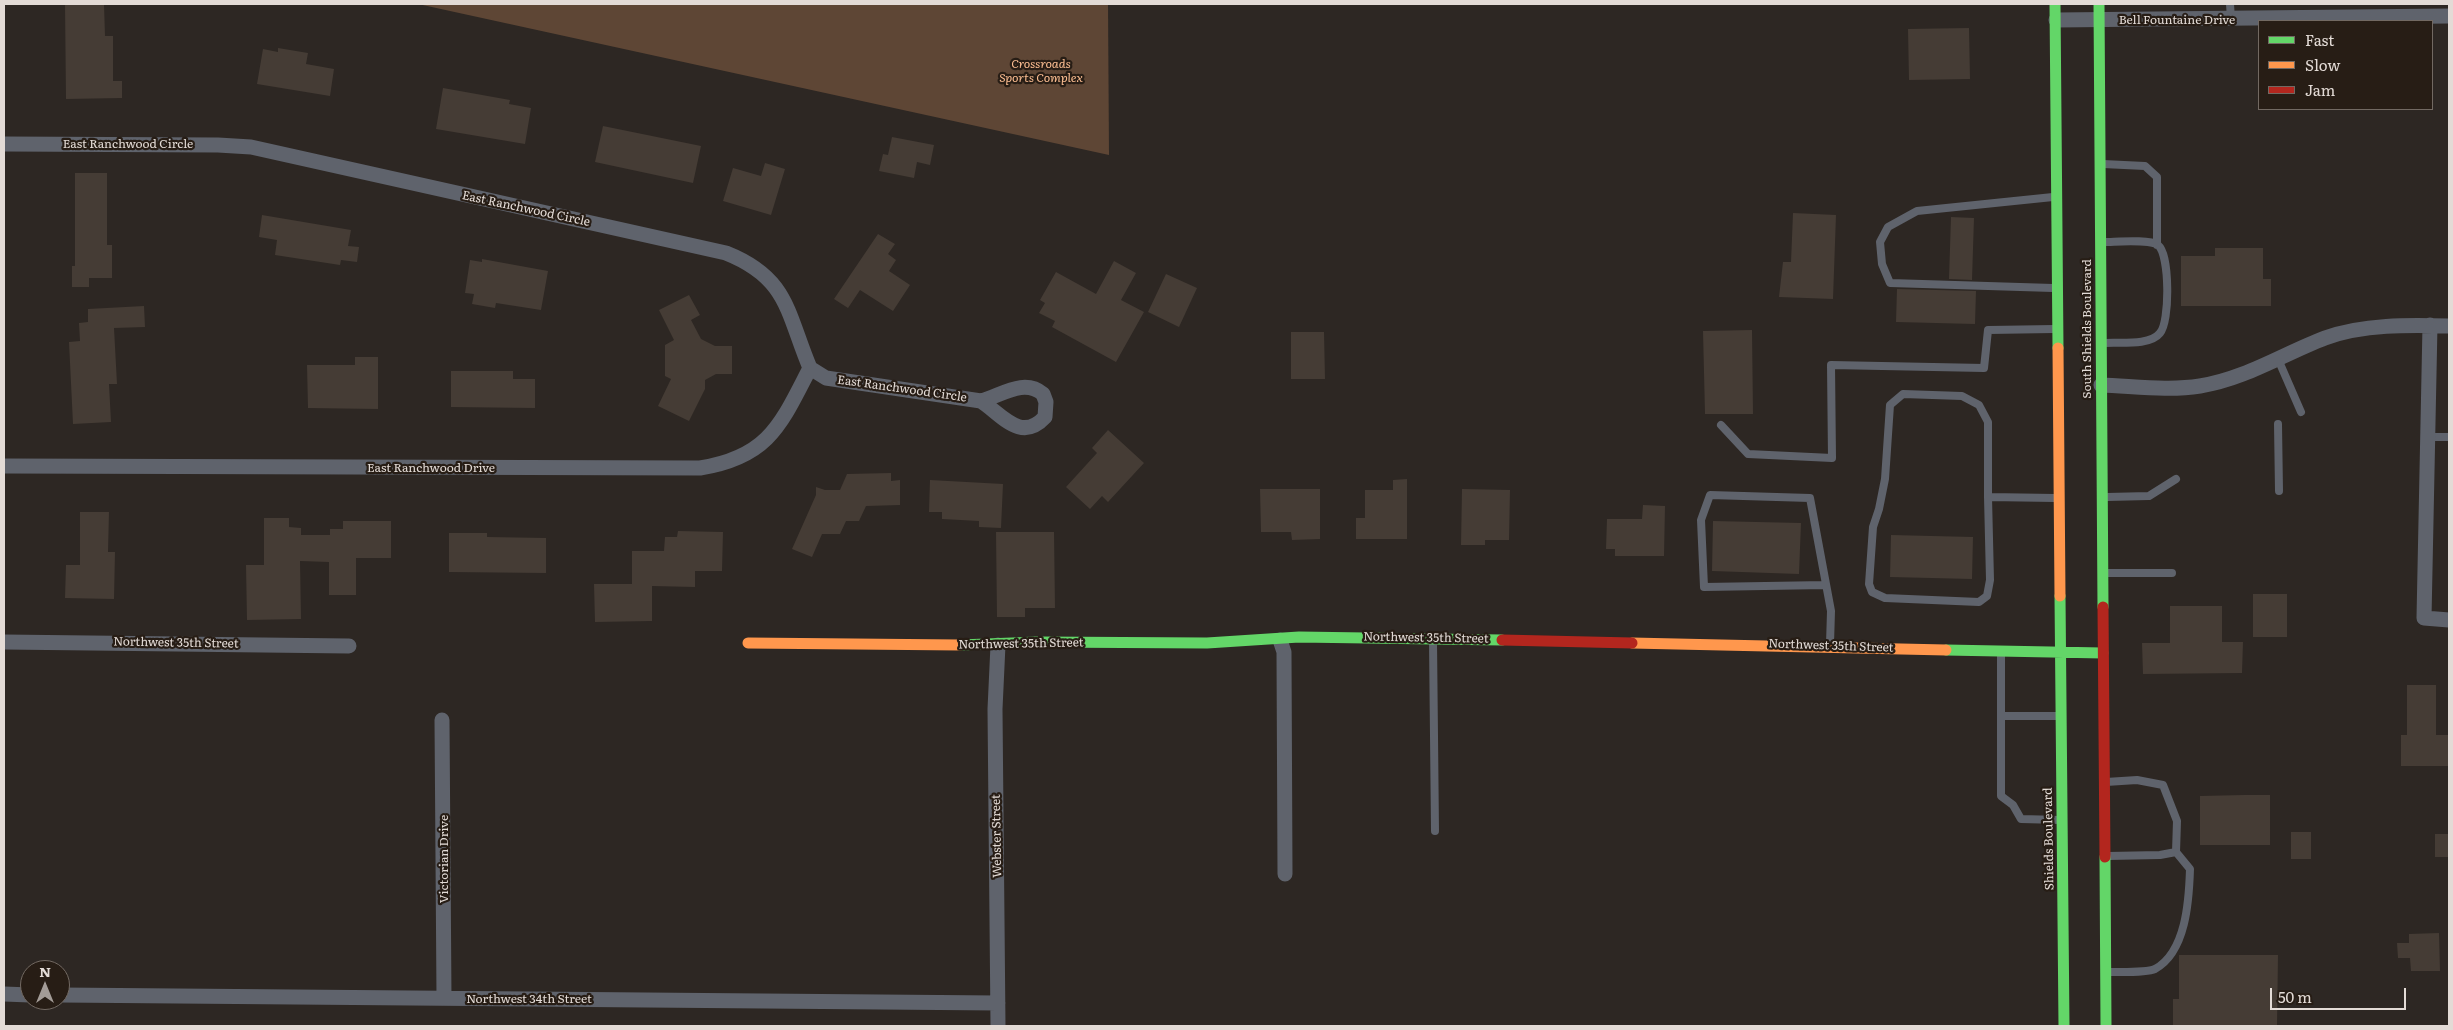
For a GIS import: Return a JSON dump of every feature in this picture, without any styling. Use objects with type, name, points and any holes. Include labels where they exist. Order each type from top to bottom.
[{"type":"main road","points":[[2056,4],[2061,652]]},
{"type":"main road","name":"South Shields Boulevard","points":[[2099,4],[2100,343],[2104,653]]},
{"type":"main road","name":"Northwest 35th Street","points":[[748,643],[998,645],[1038,642],[1207,644],[1280,640],[1299,637],[1830,646],[2104,653]]},
{"type":"main road","name":"Shields Boulevard","points":[[2061,652],[2064,1026]]},
{"type":"main road","points":[[2104,653],[2106,1026]]},
{"type":"street","name":"Bell Fountaine Drive","points":[[2056,20],[2449,16]]},
{"type":"street","name":"East Ranchwood Circle","points":[[4,144],[218,145],[251,147],[726,253],[743,260],[760,271],[781,294],[791,312],[810,368],[826,378],[981,401]]},
{"type":"street","points":[[2430,325],[2424,618],[2449,620]]},
{"type":"street","points":[[2101,385],[2200,386],[2251,372],[2310,344],[2342,333],[2430,325],[2449,326]]},
{"type":"street","name":"East Ranchwood Drive","points":[[4,466],[700,468],[719,465],[740,458],[759,447],[785,418],[810,368]]},
{"type":"street","points":[[1280,640],[1284,652],[1285,874]]},
{"type":"street","name":"Northwest 35th Street","points":[[4,642],[349,646]]},
{"type":"street","name":"Webster Street","points":[[998,645],[995,709],[998,1026]]},
{"type":"street","name":"Victorian Drive","points":[[442,720],[444,998]]},
{"type":"street","points":[[4,994],[20,995]]},
{"type":"street","name":"Northwest 34th Street","points":[[70,995],[998,1003]]},
{"type":"lane","points":[[2230,4],[2231,19]]},
{"type":"lane","points":[[2100,164],[2145,166],[2157,177],[2157,245],[2165,256],[2167,322],[2160,335],[2146,341],[2100,343]]},
{"type":"lane","points":[[2057,196],[1917,211],[1888,227],[1880,242],[1882,264],[1890,283],[2058,288]]},
{"type":"lane","points":[[2100,242],[2146,242],[2157,245]]},
{"type":"lane","points":[[1721,425],[1748,454],[1832,458],[1831,366],[1984,368],[1988,330],[2058,329]]},
{"type":"lane","points":[[2278,359],[2301,412]]},
{"type":"lane","points":[[1903,394],[1962,396],[1979,405],[1988,422],[1988,497],[1990,580],[1986,596],[1979,602],[1885,598],[1872,592],[1869,584],[1873,527],[1880,509],[1885,479],[1890,405],[1903,394]]},
{"type":"lane","points":[[2278,424],[2279,491]]},
{"type":"lane","points":[[2428,438],[2449,437]]},
{"type":"lane","points":[[2102,497],[2149,496],[2176,479]]},
{"type":"lane","points":[[1826,585],[1704,586],[1701,520],[1710,495],[1810,498],[1831,611],[1830,646]]},
{"type":"lane","points":[[1988,497],[2060,498]]},
{"type":"lane","points":[[2103,573],[2172,573]]},
{"type":"lane","points":[[1433,639],[1435,830]]},
{"type":"lane","points":[[2001,650],[2001,796],[2013,805],[2021,819],[2062,820]]},
{"type":"lane","points":[[2001,716],[2061,716]]},
{"type":"lane","points":[[2104,782],[2137,780],[2163,785],[2177,821],[2176,852],[2190,869],[2189,900],[2178,940],[2167,960],[2153,970],[2106,972]]},
{"type":"lane","points":[[2105,856],[2160,855],[2176,852]]},
{"type":"green space","name":"Crossroads Sports Complex","points":[[418,4],[1108,4],[1109,155]]},
{"type":"building","points":[[65,4],[104,4],[105,36],[113,36],[113,81],[122,81],[122,98],[66,99]]},
{"type":"building","points":[[1969,28],[1970,79],[1909,80],[1908,29]]},
{"type":"building","points":[[278,48],[308,53],[306,64],[334,69],[330,96],[257,84],[263,49],[278,52]]},
{"type":"building","points":[[443,88],[510,100],[509,104],[531,108],[525,144],[436,129]]},
{"type":"building","points":[[603,126],[701,146],[693,183],[595,162]]},
{"type":"building","points":[[892,137],[934,145],[930,165],[917,162],[914,178],[879,171],[883,154],[888,155]]},
{"type":"building","points":[[765,163],[785,169],[771,215],[723,201],[733,168],[761,176]]},
{"type":"building","points":[[75,173],[107,173],[107,245],[112,245],[112,278],[89,278],[89,287],[72,287],[72,266],[75,266]]},
{"type":"building","points":[[1793,213],[1836,215],[1833,299],[1779,297],[1783,262],[1791,262]]},
{"type":"building","points":[[262,215],[351,230],[348,246],[359,247],[357,262],[341,260],[340,265],[275,255],[277,240],[259,237]]},
{"type":"building","points":[[1951,217],[1974,218],[1972,280],[1949,279]]},
{"type":"building","points":[[878,234],[895,244],[888,254],[896,260],[889,271],[910,285],[893,311],[860,290],[848,308],[834,299]]},
{"type":"building","points":[[2215,248],[2263,248],[2263,279],[2271,279],[2271,306],[2181,306],[2181,256],[2215,256]]},
{"type":"building","points":[[482,259],[548,271],[541,310],[496,303],[495,308],[472,304],[474,294],[465,293],[470,260],[482,262]]},
{"type":"building","points":[[1114,261],[1136,273],[1121,300],[1144,312],[1116,362],[1052,327],[1055,321],[1039,313],[1045,303],[1040,300],[1056,272],[1096,294]]},
{"type":"building","points":[[1166,274],[1197,288],[1179,327],[1148,312]]},
{"type":"building","points":[[1897,289],[1976,291],[1975,324],[1896,322]]},
{"type":"building","points":[[689,295],[700,315],[691,320],[701,339],[715,346],[732,346],[732,374],[716,374],[705,380],[705,389],[689,421],[658,406],[671,379],[665,376],[665,345],[674,340],[659,310]]},
{"type":"building","points":[[144,306],[145,327],[114,328],[117,384],[109,384],[111,422],[73,424],[69,342],[80,341],[79,323],[88,322],[88,309]]},
{"type":"building","points":[[1752,330],[1753,414],[1705,414],[1703,331]]},
{"type":"building","points":[[1291,332],[1324,332],[1325,379],[1291,379]]},
{"type":"building","points":[[355,357],[378,357],[378,409],[308,408],[307,365],[355,365]]},
{"type":"building","points":[[451,371],[513,371],[513,379],[535,379],[535,408],[451,407]]},
{"type":"building","points":[[1108,430],[1144,463],[1108,502],[1102,496],[1090,509],[1066,487],[1097,453],[1092,448]]},
{"type":"building","points":[[891,473],[891,481],[900,480],[900,505],[866,506],[859,521],[846,521],[840,534],[822,534],[812,557],[792,549],[816,495],[816,487],[825,490],[840,490],[847,474]]},
{"type":"building","points":[[1407,479],[1407,539],[1356,539],[1356,518],[1365,518],[1365,490],[1393,490],[1393,480]]},
{"type":"building","points":[[930,480],[1003,484],[1001,528],[979,527],[979,521],[942,519],[942,512],[929,512]]},
{"type":"building","points":[[1260,489],[1320,489],[1320,539],[1292,540],[1291,532],[1261,532]]},
{"type":"building","points":[[1462,489],[1510,490],[1509,540],[1485,540],[1485,545],[1461,545]]},
{"type":"building","points":[[1643,505],[1665,506],[1664,556],[1615,556],[1615,549],[1606,549],[1607,519],[1642,519]]},
{"type":"building","points":[[80,512],[109,512],[108,552],[115,552],[114,599],[65,598],[66,565],[80,565]]},
{"type":"building","points":[[264,518],[289,518],[289,527],[301,528],[301,535],[330,535],[330,529],[343,529],[343,521],[391,521],[391,558],[356,558],[356,595],[329,595],[329,562],[300,561],[301,619],[247,620],[246,565],[264,565]]},
{"type":"building","points":[[1713,521],[1801,523],[1799,574],[1712,571]]},
{"type":"building","points":[[678,531],[723,532],[722,571],[695,571],[695,587],[652,586],[652,621],[595,622],[594,584],[632,584],[632,551],[664,551],[665,537],[677,537]]},
{"type":"building","points":[[996,532],[1054,532],[1055,608],[1025,608],[1025,617],[997,617]]},
{"type":"building","points":[[449,533],[487,533],[487,537],[546,538],[546,573],[449,572]]},
{"type":"building","points":[[1891,535],[1973,537],[1972,579],[1890,577]]},
{"type":"building","points":[[2253,594],[2287,594],[2287,637],[2253,637]]},
{"type":"building","points":[[2170,606],[2222,606],[2222,642],[2243,642],[2242,673],[2143,674],[2142,643],[2170,643]]},
{"type":"building","points":[[2407,685],[2436,685],[2436,735],[2449,735],[2449,766],[2401,766],[2401,735],[2407,735]]},
{"type":"building","points":[[2270,795],[2270,845],[2200,845],[2200,796]]},
{"type":"building","points":[[2291,832],[2311,832],[2311,859],[2291,859]]},
{"type":"building","points":[[2435,834],[2449,834],[2449,857],[2435,857]]},
{"type":"building","points":[[2439,933],[2440,971],[2411,971],[2410,958],[2398,958],[2397,943],[2409,943],[2409,934]]},
{"type":"building","points":[[2179,955],[2278,955],[2277,1026],[2173,1026],[2173,999],[2179,999]]},
{"type":"traffic: fast","points":[[2055,4],[2058,348]]},
{"type":"traffic: fast","points":[[2099,4],[2103,607]]},
{"type":"traffic: fast","points":[[2060,596],[2064,1026]]},
{"type":"traffic: fast","points":[[960,645],[1038,642],[1207,643],[1299,637],[1502,640]]},
{"type":"traffic: fast","points":[[1946,650],[2103,653]]},
{"type":"traffic: fast","points":[[2105,857],[2106,1026]]},
{"type":"traffic: slow","points":[[2058,348],[2060,596]]},
{"type":"traffic: slow","points":[[748,643],[960,645]]},
{"type":"traffic: slow","points":[[1632,643],[1946,650]]},
{"type":"traffic: jam","points":[[2103,607],[2105,857]]},
{"type":"traffic: jam","points":[[1502,640],[1632,643]]}]
